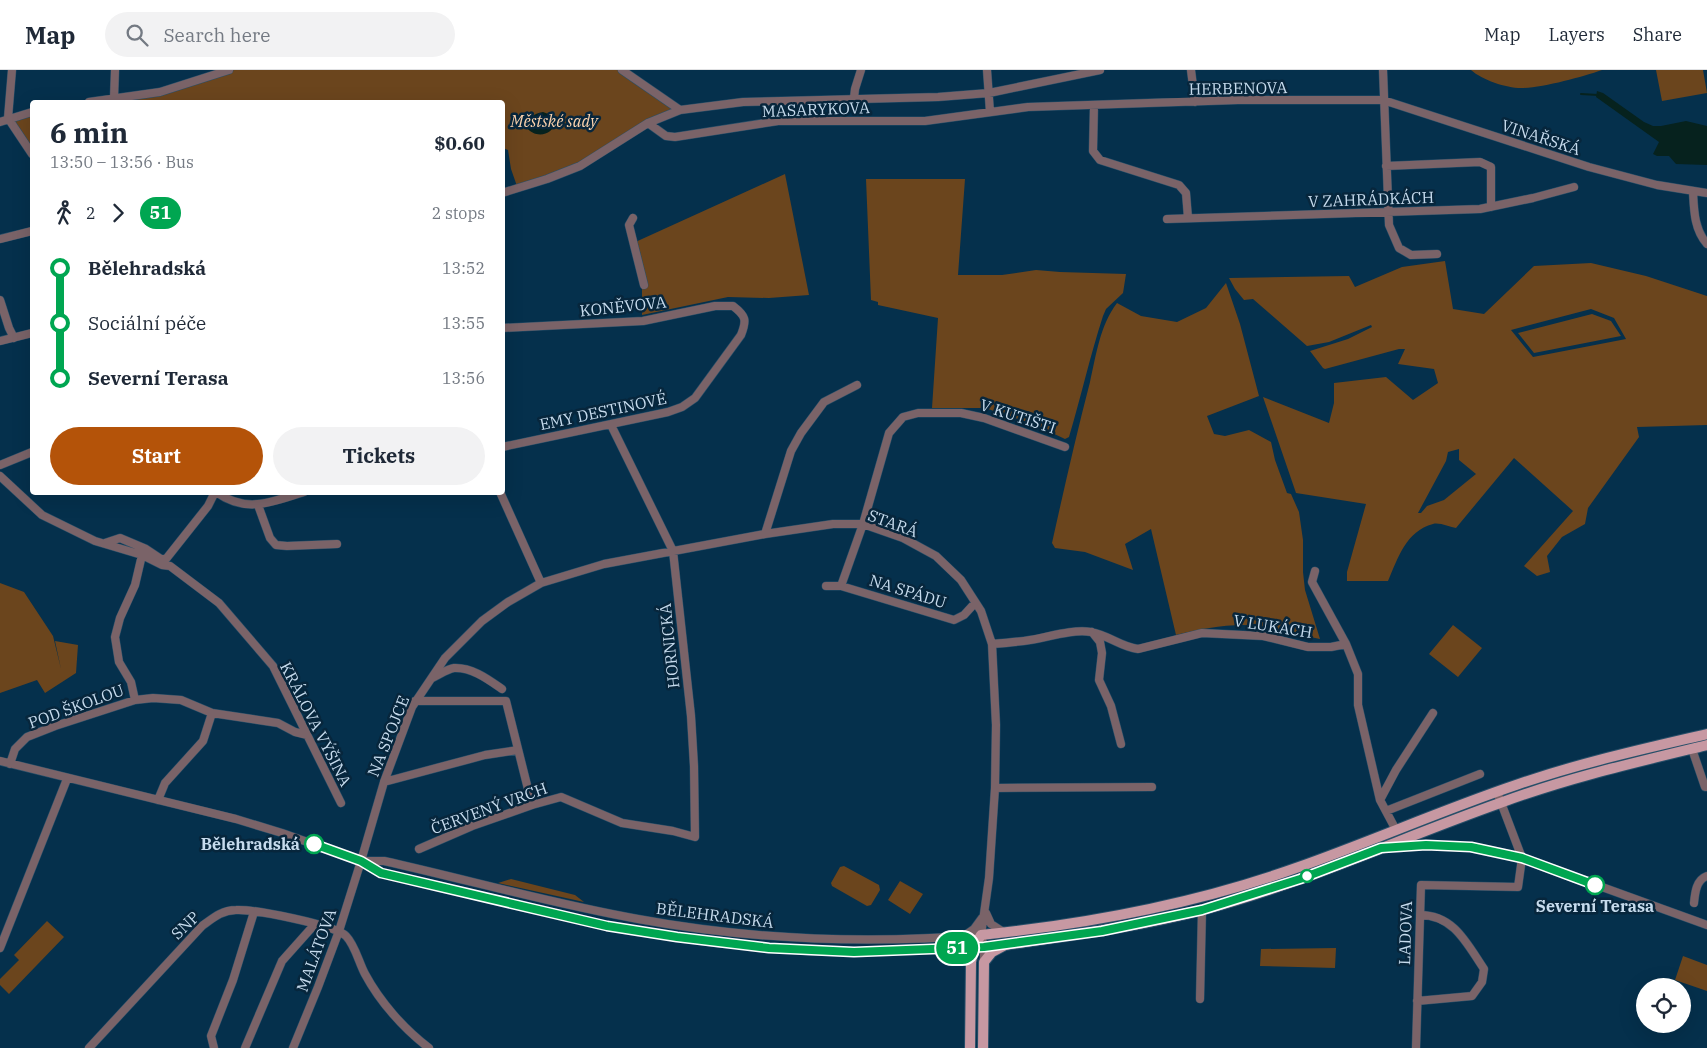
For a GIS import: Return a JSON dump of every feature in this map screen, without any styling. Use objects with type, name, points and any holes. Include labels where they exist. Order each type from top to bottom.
[{"type":"main road","points":[[970,1048],[971,962],[979,947],[981,935],[1096,920],[1195,899],[1295,868],[1548,774],[1707,734]]},
{"type":"main road","points":[[983,1048],[984,962],[992,952],[1005,945],[1102,931],[1202,910],[1300,879],[1502,802],[1576,778],[1707,745]]},
{"type":"street","points":[[12,70],[8,118],[30,151]]},
{"type":"street","points":[[114,98],[115,70]]},
{"type":"street","points":[[102,100],[160,92],[214,72],[229,70]]},
{"type":"street","points":[[622,70],[680,110]]},
{"type":"street","points":[[854,98],[860,70]]},
{"type":"street","points":[[986,70],[990,112]]},
{"type":"street","name":"MASARYKOVA","points":[[505,192],[580,166],[648,123],[680,110],[743,102],[989,93],[1100,70]]},
{"type":"street","points":[[1191,70],[1195,102]]},
{"type":"street","points":[[1383,70],[1389,225],[1399,248],[1411,255],[1437,254]]},
{"type":"street","name":"HERBENOVA","points":[[1094,105],[1238,100],[1383,100]]},
{"type":"street","name":"VINAŘSKÁ","points":[[1383,100],[1588,167],[1657,185],[1707,193]]},
{"type":"street","points":[[1094,105],[1093,151],[1096,156],[1100,160],[1180,185],[1186,192],[1188,218]]},
{"type":"street","name":"MASARYKOVA","points":[[648,123],[666,136],[675,137],[778,121],[925,121],[1028,107],[1094,105]]},
{"type":"street","points":[[0,122],[30,112]]},
{"type":"street","points":[[1386,166],[1480,162],[1491,167],[1491,207]]},
{"type":"street","name":"V ZAHRÁDKÁCH","points":[[1167,219],[1480,209],[1574,187]]},
{"type":"street","points":[[1693,192],[1695,221],[1699,232],[1707,244]]},
{"type":"street","points":[[634,218],[629,225],[644,285]]},
{"type":"street","points":[[0,239],[30,231]]},
{"type":"street","points":[[0,300],[14,338]]},
{"type":"street","name":"KONĚVOVA","points":[[505,328],[643,321],[715,306],[734,306],[743,313]]},
{"type":"street","name":"EMY DESTINOVÉ","points":[[505,446],[611,425],[682,407],[695,398],[742,335],[746,324],[743,313]]},
{"type":"street","points":[[0,341],[30,334]]},
{"type":"street","points":[[765,534],[791,451],[800,433],[824,402],[857,385]]},
{"type":"street","name":"V KUTIŠTI","points":[[841,586],[863,524],[889,433],[903,418],[918,413],[962,413],[984,418],[1065,446]]},
{"type":"street","name":"HORNICKÁ","points":[[611,425],[673,551],[694,766],[694,837],[653,828]]},
{"type":"street","points":[[0,465],[30,453]]},
{"type":"street","name":"KRÁLOVA VÝŠINA","points":[[0,476],[42,515],[95,541],[142,555],[162,565],[170,566],[219,602],[273,666],[341,803]]},
{"type":"street","points":[[105,544],[120,538],[146,548],[161,559],[166,559],[208,506],[214,495]]},
{"type":"street","points":[[220,495],[241,504],[258,505],[293,495]]},
{"type":"street","points":[[501,495],[541,583]]},
{"type":"street","points":[[258,505],[270,538],[276,545],[337,544]]},
{"type":"street","name":"STARÁ","points":[[541,583],[604,564],[765,534],[833,524],[863,524],[903,538],[936,556],[961,580],[981,611],[992,644],[996,725],[995,788],[989,878],[981,935]]},
{"type":"street","name":"POD ŠKOLOU","points":[[135,700],[131,682],[119,662],[115,638],[120,618],[135,585],[142,555]]},
{"type":"street","points":[[1315,572],[1312,582],[1346,644],[1358,674],[1358,705],[1380,800],[1396,830]]},
{"type":"street","name":"NA SPOJCE","points":[[361,861],[384,782],[415,701],[445,658],[482,621],[508,602],[541,583]]},
{"type":"street","name":"NA SPÁDU","points":[[826,586],[841,586],[954,620],[964,615],[975,603]]},
{"type":"street","name":"V LUKÁCH","points":[[992,644],[1079,632],[1092,632],[1109,637],[1128,648],[1138,650],[1202,632],[1263,636],[1308,647],[1331,647],[1346,644]]},
{"type":"street","points":[[1092,632],[1100,642],[1102,653],[1099,680],[1111,706],[1121,744]]},
{"type":"street","points":[[430,679],[452,668],[463,669],[484,676],[502,689]]},
{"type":"street","name":"POD ŠKOLOU","points":[[10,764],[15,749],[27,737],[135,700],[153,698],[182,700],[212,713],[278,723],[295,732],[307,735]]},
{"type":"street","points":[[415,701],[506,701],[532,805]]},
{"type":"street","points":[[1380,800],[1396,770],[1433,712]]},
{"type":"street","points":[[158,800],[165,783],[203,741],[212,713]]},
{"type":"street","points":[[1692,749],[1705,787],[1707,787]]},
{"type":"street","points":[[384,782],[485,755],[518,750]]},
{"type":"street","name":"BĚLEHRADSKÁ","points":[[0,761],[254,824],[361,861],[381,873],[607,926],[726,944],[809,951],[854,952],[1005,945]]},
{"type":"street","points":[[1386,811],[1480,774]]},
{"type":"street","points":[[0,948],[68,779]]},
{"type":"street","points":[[995,788],[1152,787]]},
{"type":"street","points":[[1497,792],[1522,858]]},
{"type":"street","name":"ČERVENÝ VRCH","points":[[419,849],[472,826],[561,797],[622,823],[653,828]]},
{"type":"street","points":[[1381,848],[1426,845],[1471,847],[1522,858],[1707,925]]},
{"type":"street","name":"LADOVA","points":[[1416,1048],[1421,885],[1518,887],[1522,858]]},
{"type":"street","name":"BĚLEHRADSKÁ","points":[[361,861],[391,863],[638,919],[720,932],[774,937],[853,940],[900,940],[981,935]]},
{"type":"street","name":"MALÁTOVA","points":[[293,1048],[339,931],[361,861]]},
{"type":"street","points":[[1694,903],[1697,886],[1702,878],[1707,876]]},
{"type":"street","name":"SNP","points":[[89,1048],[202,926],[220,913],[235,910],[254,912],[315,924],[339,931]]},
{"type":"street","points":[[1200,1000],[1202,910]]},
{"type":"street","points":[[985,911],[992,924],[1005,933]]},
{"type":"street","points":[[962,937],[976,926],[985,911]]},
{"type":"street","points":[[214,1048],[211,1036],[239,960],[254,912]]},
{"type":"street","points":[[1417,1001],[1472,996],[1482,982],[1484,969],[1462,937],[1448,923],[1431,916],[1420,916]]},
{"type":"street","points":[[245,1048],[282,961],[315,924]]},
{"type":"street","points":[[339,931],[348,938],[365,974],[378,994],[398,1019],[429,1048]]},
{"type":"street","points":[[979,947],[984,962]]},
{"type":"street","name":"BĚLEHRADSKÁ","points":[[944,949],[971,962]]},
{"type":"green space","name":"Městské sady","points":[[229,70],[622,70],[680,110],[656,119],[580,166],[518,189],[511,169],[508,150],[505,149],[505,100],[103,100],[160,92]]},
{"type":"green space","points":[[1471,70],[1602,70],[1551,84],[1521,88],[1494,83]]},
{"type":"green space","points":[[1656,70],[1703,70],[1707,93],[1662,101]]},
{"type":"green space","points":[[30,112],[30,151],[8,118]]},
{"type":"green space","points":[[785,174],[809,295],[769,298],[728,297],[642,315],[642,284],[631,244]]},
{"type":"green space","points":[[866,179],[965,179],[958,275],[1002,275],[1036,270],[1126,274],[1123,293],[1106,309],[1103,316],[1069,437],[1065,439],[1033,424],[985,408],[932,408],[938,318],[878,305],[878,302],[871,300]]},
{"type":"green space","points":[[1445,261],[1453,309],[1484,314],[1534,266],[1591,263],[1646,276],[1707,296],[1707,425],[1637,427],[1639,437],[1588,508],[1585,524],[1562,537],[1547,556],[1550,572],[1537,576],[1524,566],[1573,511],[1514,458],[1456,528],[1435,524],[1416,533],[1404,547],[1388,581],[1347,581],[1347,572],[1366,504],[1296,493],[1263,397],[1329,423],[1334,403],[1334,383],[1386,377],[1413,400],[1438,383],[1434,369],[1398,364],[1405,349],[1399,349],[1325,369],[1310,351],[1348,339],[1372,327],[1371,325],[1329,342],[1307,346],[1253,299],[1244,300],[1229,278],[1349,276],[1355,287],[1402,267]],"holes":[[[1591,309],[1614,318],[1626,339],[1533,357],[1511,330]],[[1459,449],[1459,460],[1476,474],[1444,500],[1427,506],[1421,513],[1418,513],[1446,461],[1448,452]]]},
{"type":"green space","points":[[1226,283],[1240,324],[1259,396],[1207,416],[1214,434],[1225,436],[1249,430],[1271,442],[1275,460],[1287,493],[1291,494],[1299,512],[1303,540],[1305,590],[1320,639],[1271,628],[1247,625],[1212,628],[1176,635],[1151,529],[1125,544],[1133,570],[1085,552],[1055,548],[1052,543],[1097,351],[1106,321],[1117,303],[1141,316],[1177,322],[1206,308]]},
{"type":"green space","points":[[1592,314],[1611,321],[1621,336],[1534,353],[1518,333]]},
{"type":"green space","points":[[0,583],[24,592],[53,636],[61,669],[55,641],[78,645],[76,673],[45,693],[37,680],[0,693]]},
{"type":"green space","points":[[1453,625],[1482,648],[1458,677],[1429,654]]},
{"type":"green space","points":[[844,866],[879,885],[880,890],[871,905],[867,906],[832,886],[831,883],[840,867]]},
{"type":"green space","points":[[511,879],[575,895],[584,902],[498,883]]},
{"type":"green space","points":[[900,881],[923,894],[910,914],[888,900]]},
{"type":"green space","points":[[47,921],[64,937],[9,994],[0,985],[0,979],[19,960],[14,955]]},
{"type":"green space","points":[[1336,948],[1335,968],[1260,966],[1261,949]]},
{"type":"green space","points":[[1683,956],[1707,965],[1707,991],[1691,986],[1691,978],[1676,978]]},
{"type":"shaded area","points":[[1597,91],[1653,126],[1686,121],[1707,126],[1707,165],[1676,164],[1669,156],[1653,154],[1659,142],[1596,97]]},
{"type":"shaded area","points":[[543,112],[551,115],[556,121],[554,126],[548,133],[539,134],[530,131],[526,127],[530,118]]},
{"type":"waterway","points":[[1581,94],[1598,95]]},
{"type":"bus line","name":"51","points":[[314,844],[361,861],[381,873],[607,926],[717,943],[809,951],[900,951],[980,947],[1102,931],[1202,910],[1300,879],[1381,848],[1426,845],[1471,847],[1522,858],[1595,885]]},
{"type":"place","name":"Bělehradská","points":[[314,844]]},
{"type":"place","name":"Severní Terasa","points":[[1595,885]]}]
